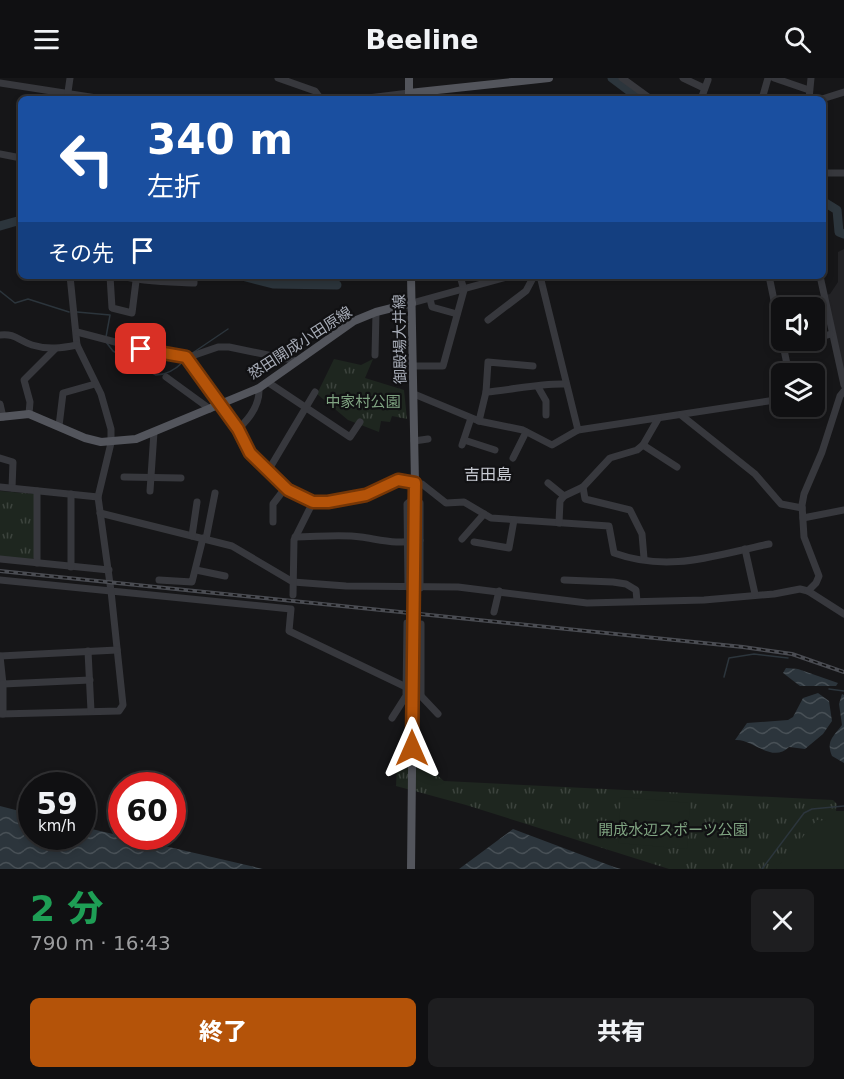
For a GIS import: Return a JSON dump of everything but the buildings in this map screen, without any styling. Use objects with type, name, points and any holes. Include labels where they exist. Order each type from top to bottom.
[{"type":"main road","points":[[409,78],[409,96],[500,80],[549,78]]},
{"type":"main road","name":"御殿場大井線","points":[[411,279],[416,504],[411,869]]},
{"type":"main road","name":"怒田開成小田原線","points":[[1,417],[29,414],[85,438],[111,443],[154,432],[269,383],[354,321],[376,312],[412,303]]},
{"type":"street","points":[[67,96],[70,78]]},
{"type":"street","points":[[278,78],[315,91],[319,96]]},
{"type":"street","points":[[622,78],[647,96]]},
{"type":"street","points":[[683,78],[704,88]]},
{"type":"street","points":[[763,96],[768,78]]},
{"type":"street","points":[[774,78],[809,90]]},
{"type":"street","points":[[809,96],[811,78]]},
{"type":"street","points":[[702,96],[708,80]]},
{"type":"street","points":[[0,83],[62,96]]},
{"type":"street","points":[[826,98],[844,92]]},
{"type":"street","points":[[0,154],[18,157]]},
{"type":"street","points":[[826,173],[844,173]]},
{"type":"street","points":[[70,279],[77,345],[107,414],[111,443],[98,497],[109,570],[123,705],[119,711],[2,714],[3,684],[0,656],[117,650]]},
{"type":"street","points":[[110,279],[112,308],[132,313],[136,281]]},
{"type":"street","points":[[130,279],[136,281],[143,279]]},
{"type":"street","points":[[155,279],[194,284],[194,279]]},
{"type":"street","points":[[414,366],[443,366],[464,290],[461,279]]},
{"type":"street","points":[[412,303],[500,279]]},
{"type":"street","points":[[488,320],[526,291],[532,279]]},
{"type":"street","points":[[541,279],[578,430]]},
{"type":"street","points":[[770,279],[773,297]]},
{"type":"street","points":[[821,279],[844,385]]},
{"type":"street","points":[[430,299],[432,307],[457,314]]},
{"type":"street","points":[[375,355],[376,312]]},
{"type":"street","points":[[77,332],[161,354],[186,357],[218,347],[229,347],[297,361]]},
{"type":"street","points":[[825,336],[831,334]]},
{"type":"street","points":[[0,335],[17,335],[30,345],[56,349],[77,345]]},
{"type":"street","points":[[29,414],[30,402],[24,380],[56,349]]},
{"type":"street","points":[[186,357],[238,429],[250,453],[286,487],[313,502],[366,495],[398,480],[430,488],[446,503],[464,502],[491,518],[609,526],[614,553],[676,563],[704,561],[770,544]]},
{"type":"street","points":[[479,421],[486,392],[488,362],[533,366]]},
{"type":"street","points":[[166,377],[210,409]]},
{"type":"street","points":[[269,383],[350,437],[360,422]]},
{"type":"street","points":[[486,392],[538,387],[551,383],[566,384]]},
{"type":"street","points":[[59,426],[63,393],[95,384]]},
{"type":"street","points":[[538,387],[546,401],[546,416]]},
{"type":"street","points":[[238,429],[249,419],[260,394],[259,388]]},
{"type":"street","points":[[808,591],[819,576],[804,537],[802,508],[804,494],[822,452],[840,396],[844,391]]},
{"type":"street","points":[[268,471],[315,392]]},
{"type":"street","points":[[414,394],[479,421],[526,432],[552,445],[578,430],[771,401]]},
{"type":"street","points":[[0,404],[1,417]]},
{"type":"street","points":[[681,415],[755,474],[781,504],[802,508]]},
{"type":"street","points":[[471,418],[463,442],[495,450]]},
{"type":"street","points":[[559,523],[560,501],[564,496],[584,487],[610,458],[637,450],[644,445],[658,419]]},
{"type":"street","points":[[150,491],[154,432]]},
{"type":"street","points":[[513,458],[526,432]]},
{"type":"street","points":[[414,441],[428,440]]},
{"type":"street","points":[[644,445],[677,467]]},
{"type":"street","points":[[0,458],[13,462],[12,488]]},
{"type":"street","points":[[124,477],[181,478]]},
{"type":"street","points":[[548,483],[564,496]]},
{"type":"street","points":[[0,487],[98,497]]},
{"type":"street","points":[[273,522],[273,504],[286,487]]},
{"type":"street","points":[[584,487],[585,499],[630,510],[642,534],[644,558]]},
{"type":"street","points":[[37,491],[37,563]]},
{"type":"street","points":[[159,580],[192,582],[215,494]]},
{"type":"street","points":[[70,567],[71,495]]},
{"type":"street","points":[[192,536],[197,502]]},
{"type":"street","points":[[293,595],[295,537],[313,502]]},
{"type":"street","points":[[408,587],[407,504],[416,504],[420,540],[420,588]]},
{"type":"street","points":[[803,518],[844,510]]},
{"type":"street","points":[[100,513],[241,550],[293,582],[420,588],[458,587],[587,603],[704,600],[774,594],[800,589],[808,591],[844,614]]},
{"type":"street","points":[[462,539],[484,514]]},
{"type":"street","points":[[474,542],[509,548],[514,520]]},
{"type":"street","points":[[295,537],[361,537],[382,543],[407,543],[420,540]]},
{"type":"street","points":[[745,549],[755,594]]},
{"type":"street","points":[[0,559],[109,570]]},
{"type":"street","points":[[196,570],[225,576]]},
{"type":"street","points":[[0,580],[291,608],[289,631],[406,687]]},
{"type":"street","points":[[564,580],[626,584],[636,590],[637,601]]},
{"type":"street","points":[[494,612],[499,591]]},
{"type":"street","points":[[392,718],[406,696],[407,623],[421,624],[421,696],[438,714]]},
{"type":"street","points":[[88,651],[91,711]]},
{"type":"street","points":[[3,684],[90,680]]},
{"type":"street","points":[[406,696],[421,696]]},
{"type":"shaded area","points":[[844,249],[844,372],[825,295],[830,294],[838,282],[838,252]]},
{"type":"green space","name":"中家村公園","points":[[334,359],[361,365],[373,359],[365,378],[404,390],[407,419],[392,416],[390,422],[381,421],[379,432],[348,420],[317,394]]},
{"type":"green space","points":[[0,491],[34,494],[34,558],[30,561],[0,558]]},
{"type":"green space","name":"開成水辺スポーツ公園","points":[[397,765],[437,767],[437,775],[444,781],[833,800],[837,804],[836,811],[844,811],[844,869],[669,869],[466,805],[396,786]]},
{"type":"green space","points":[[621,797],[690,803],[687,849],[618,843]]},
{"type":"green space","points":[[817,820],[826,821],[844,837],[844,869],[776,869]]},
{"type":"water","points":[[786,668],[798,669],[838,683],[836,686],[800,686],[783,673]]},
{"type":"water","points":[[818,693],[829,701],[832,721],[823,734],[805,749],[789,747],[776,753],[742,740],[735,740],[747,723],[788,720],[793,717],[803,698]]},
{"type":"water","points":[[842,694],[844,695],[844,763],[832,756],[830,747],[831,739],[842,725],[839,704]]},
{"type":"water","points":[[0,806],[18,811],[18,850],[96,850],[96,830],[108,833],[108,850],[182,850],[263,869],[0,869]]},
{"type":"water","points":[[513,829],[614,867],[621,869],[459,869]]},
{"type":"waterway","points":[[612,78],[636,96]]},
{"type":"waterway","points":[[826,203],[837,210],[839,232],[844,234]]},
{"type":"waterway","points":[[0,226],[18,221]]},
{"type":"waterway","points":[[254,279],[273,284],[337,285]]},
{"type":"waterway","points":[[0,291],[15,303],[28,299],[69,312]]},
{"type":"waterway","points":[[77,312],[110,315],[106,337]]},
{"type":"waterway","points":[[194,352],[228,329]]},
{"type":"waterway","points":[[106,342],[113,351],[156,375],[171,371],[184,361]]},
{"type":"waterway","points":[[724,677],[729,658],[754,654],[788,658]]},
{"type":"waterway","points":[[829,689],[844,691]]},
{"type":"waterway","points":[[762,869],[804,813],[812,809],[844,806]]},
{"type":"railway","points":[[0,571],[743,647],[792,654],[844,672]]},
{"type":"district","name":"吉田島","points":[[488,474]]},
{"type":"route","points":[[141,349],[186,357],[238,429],[250,453],[288,490],[313,502],[328,502],[366,495],[398,480],[415,483],[412,748]]}]
